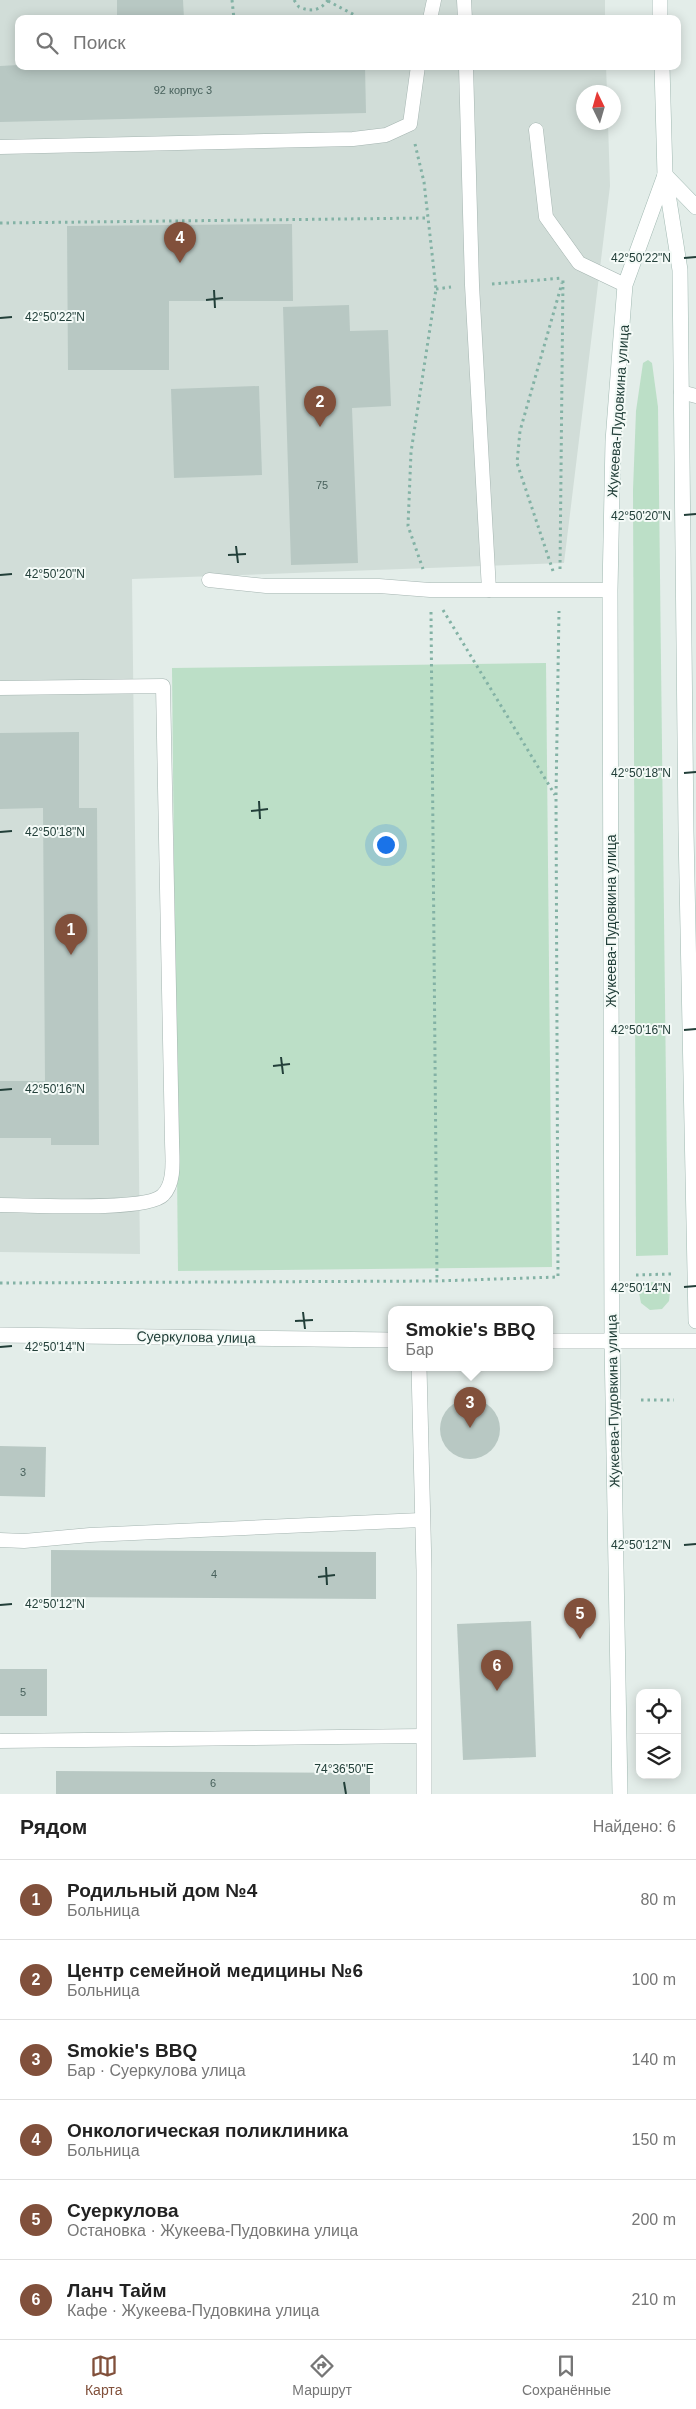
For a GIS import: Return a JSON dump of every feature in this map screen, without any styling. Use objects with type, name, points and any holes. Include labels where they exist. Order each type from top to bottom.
[{"type":"main road","points":[[660,0],[660,15]]},
{"type":"main road","name":"Жукеева-Пудовкина улица","points":[[662,70],[665,174],[680,270],[686,840],[696,1321]]},
{"type":"main road","points":[[665,174],[696,207]]},
{"type":"main road","name":"Жукеева-Пудовкина улица","points":[[620,1794],[612,1341],[610,590],[613,441],[626,286],[665,174]]},
{"type":"main road","name":"Суеркулова улица","points":[[0,1335],[388,1340]]},
{"type":"main road","points":[[553,1341],[696,1341]]},
{"type":"main road","points":[[419,1371],[424,1570],[424,1794]]},
{"type":"lane","points":[[431,15],[434,0]]},
{"type":"lane","points":[[464,0],[465,15]]},
{"type":"lane","points":[[0,147],[354,139],[386,135],[410,124],[417,70]]},
{"type":"lane","points":[[466,70],[472,286],[489,590]]},
{"type":"lane","points":[[536,130],[546,217],[579,263],[626,286]]},
{"type":"lane","points":[[681,392],[696,396]]},
{"type":"lane","points":[[209,580],[266,586],[379,586],[430,590],[610,590]]},
{"type":"lane","points":[[0,688],[163,686],[172,1140],[171,1184],[157,1200],[145,1204],[0,1205]]},
{"type":"lane","points":[[0,1540],[24,1541],[90,1534],[422,1520]]},
{"type":"lane","points":[[0,1740],[424,1736]]},
{"type":"path","points":[[232,0],[234,15]]},
{"type":"path","points":[[294,0],[299,7],[315,11],[328,0],[355,15]]},
{"type":"path","points":[[410,124],[424,182],[436,289],[411,452],[408,526],[430,590],[556,796]]},
{"type":"path","points":[[0,223],[427,218]]},
{"type":"path","points":[[436,289],[563,278]]},
{"type":"path","points":[[0,1283],[437,1281],[558,1277],[556,796],[563,278]]},
{"type":"path","points":[[560,590],[517,463],[520,431],[563,278]]},
{"type":"path","points":[[430,590],[437,1281]]},
{"type":"path","points":[[636,1275],[671,1274]]},
{"type":"path","points":[[641,1400],[674,1400]]},
{"type":"shaded area","points":[[0,0],[605,0],[605,15],[15,15],[15,70],[606,70],[607,85],[576,85],[576,130],[608,130],[610,186],[564,563],[132,579],[140,1254],[0,1252]]},
{"type":"green space","points":[[648,360],[652,363],[658,407],[668,1255],[636,1256],[633,490],[636,411],[643,363]]},
{"type":"green space","points":[[546,663],[552,1267],[178,1271],[172,668]]},
{"type":"green space","points":[[671,1281],[669,1301],[662,1309],[650,1310],[641,1303],[637,1283]]},
{"type":"building","points":[[117,0],[183,0],[184,15],[117,15]]},
{"type":"building","points":[[15,65],[15,70],[365,70],[366,113],[0,122],[0,66]]},
{"type":"building","points":[[292,224],[293,301],[169,301],[169,370],[68,370],[67,226]]},
{"type":"building","points":[[349,305],[350,331],[388,330],[391,406],[352,408],[358,563],[291,565],[283,307]]},
{"type":"building","points":[[259,386],[262,475],[174,478],[171,389]]},
{"type":"building","points":[[79,732],[79,808],[97,808],[99,1145],[51,1145],[51,1138],[0,1138],[0,1081],[45,1081],[43,808],[0,809],[0,733]]},
{"type":"building","points":[[464,1399],[476,1399],[487,1404],[495,1412],[500,1423],[498,1441],[487,1454],[476,1459],[464,1459],[453,1454],[445,1446],[440,1435],[440,1423],[445,1412],[453,1404]]},
{"type":"building","points":[[0,1446],[46,1447],[45,1497],[0,1496]]},
{"type":"building","points":[[51,1550],[376,1552],[376,1599],[51,1597]]},
{"type":"building","points":[[531,1621],[536,1757],[463,1760],[457,1624]]},
{"type":"building","points":[[0,1669],[47,1669],[47,1716],[0,1716]]},
{"type":"building","points":[[56,1771],[370,1773],[370,1794],[56,1794]]},
{"type":"place","name":"Онкологическая поликлиника","points":[[180,263]]},
{"type":"place","name":"Центр семейной медицины №6","points":[[320,427]]},
{"type":"place","name":"Родильный дом №4","points":[[71,955]]},
{"type":"place","name":"Smokie's BBQ","points":[[470,1428]]},
{"type":"place","name":"Суеркулова","points":[[580,1639]]},
{"type":"place","name":"Ланч Тайм","points":[[497,1691]]}]
